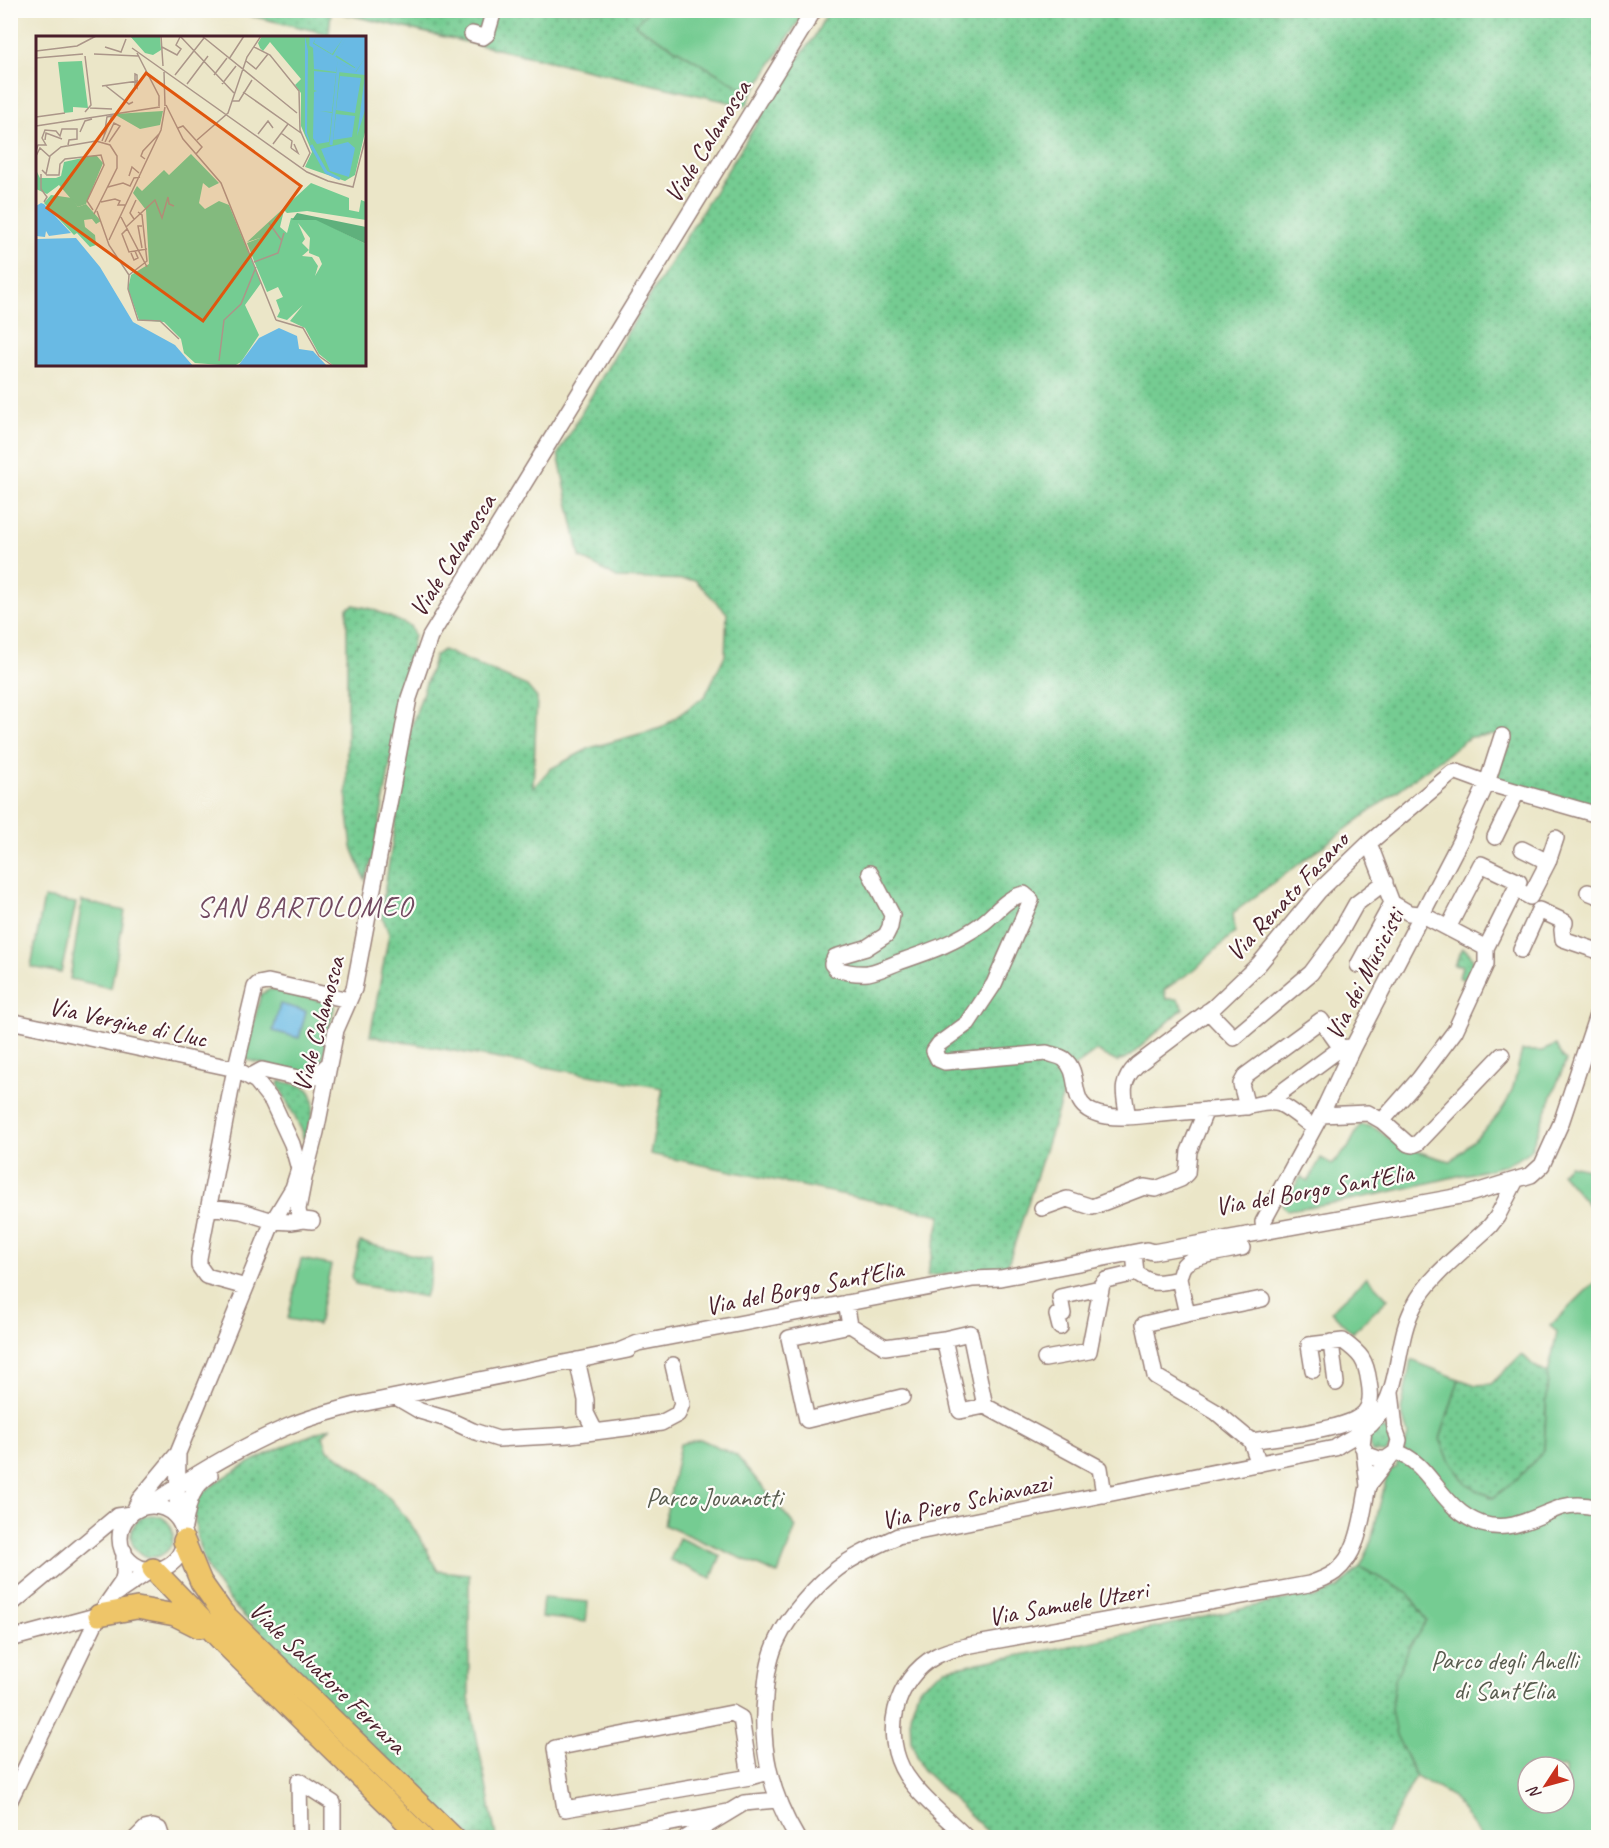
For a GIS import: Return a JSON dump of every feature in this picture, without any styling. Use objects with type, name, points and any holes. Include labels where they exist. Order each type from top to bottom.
[{"type":"highway","name":"Viale Salvatore Ferrara","points":[[182,1530],[201,1582],[223,1613],[454,1838]]},
{"type":"highway","name":"Viale Salvatore Ferrara","points":[[152,1570],[416,1833]]},
{"type":"highway","points":[[105,1607],[137,1608],[175,1615],[196,1625],[225,1644]]},
{"type":"street","points":[[472,34],[483,37],[487,34],[494,10]]},
{"type":"street","name":"Viale Calamosca","points":[[298,1183],[316,1132],[336,1030],[354,989],[409,698],[430,637],[814,10]]},
{"type":"street","name":"Via dei Musicisti","points":[[1264,1226],[1317,1121],[1347,1047],[1460,841],[1487,783],[1502,736]]},
{"type":"street","name":"Via Renato Fasano","points":[[1128,1117],[1124,1088],[1127,1075],[1208,1011],[1259,964],[1318,891],[1369,843],[1452,773],[1457,772],[1599,816]]},
{"type":"street","points":[[1495,837],[1517,792]]},
{"type":"street","points":[[1516,889],[1530,897],[1548,862],[1556,838]]},
{"type":"street","points":[[1369,843],[1392,903],[1409,913],[1421,914],[1486,948]]},
{"type":"street","points":[[1522,849],[1548,862]]},
{"type":"street","points":[[1382,1121],[1419,1079],[1455,1031],[1486,964],[1486,948],[1520,882],[1481,864],[1448,928]]},
{"type":"street","points":[[870,873],[892,915],[890,927],[886,935],[857,952],[837,956],[832,961],[836,969],[851,973],[868,973],[947,946],[984,922],[1008,900],[1024,894],[1031,900],[994,984],[968,1023],[939,1044],[934,1051],[938,1059],[945,1062],[1047,1053],[1058,1056],[1064,1059],[1073,1072],[1076,1095],[1083,1105],[1093,1112],[1107,1116],[1128,1117],[1247,1107],[1268,1102],[1347,1047],[1321,1020],[1246,1075],[1241,1084],[1247,1107]]},
{"type":"street","points":[[1208,1011],[1234,1038],[1311,973],[1337,938],[1356,904],[1385,882]]},
{"type":"street","points":[[1358,965],[1392,903]]},
{"type":"street","points":[[1521,950],[1539,910],[1565,922],[1562,930],[1563,939],[1599,951]]},
{"type":"street","points":[[246,1287],[212,1279],[202,1272],[199,1258],[209,1207],[242,1073],[253,994],[258,984],[268,982],[349,1000]]},
{"type":"street","name":"Via del Borgo Sant'Elia","points":[[1264,1226],[1466,1195],[1531,1175],[1542,1165],[1561,1123],[1599,1012]]},
{"type":"street","name":"Via Vergine di Lluc","points":[[10,1021],[242,1073]]},
{"type":"street","points":[[1268,1102],[1279,1104],[1317,1121],[1368,1113],[1382,1121],[1408,1144],[1413,1145],[1418,1143],[1502,1055]]},
{"type":"street","points":[[242,1073],[262,1070],[302,1078],[314,1078],[329,1064]]},
{"type":"street","points":[[209,1207],[241,1211],[273,1221],[308,1221],[299,1216],[299,1169],[292,1144],[272,1101],[256,1081],[242,1073]]},
{"type":"street","points":[[1042,1209],[1067,1199],[1092,1207],[1144,1187],[1156,1189],[1181,1179],[1187,1173],[1189,1151],[1206,1110]]},
{"type":"street","name":"Via Piero Schiavazzi","points":[[1391,1392],[1361,1440],[1364,1450],[1373,1458],[1386,1459],[1393,1454],[1399,1440],[1395,1428],[1391,1392],[1408,1317],[1421,1294],[1490,1226],[1516,1180]]},
{"type":"street","points":[[138,1510],[138,1500],[178,1453],[273,1221],[298,1183]]},
{"type":"street","name":"Via del Borgo Sant'Elia","points":[[619,1351],[638,1343],[848,1313],[976,1287],[1000,1278],[1140,1252],[1153,1252],[1264,1226],[1466,1185],[1494,1186]]},
{"type":"street","points":[[1466,1195],[1478,1196],[1491,1204],[1493,1215],[1490,1226]]},
{"type":"street","points":[[1187,1314],[1179,1279],[1186,1262],[1242,1248]]},
{"type":"street","points":[[1136,1273],[1140,1252]]},
{"type":"street","points":[[1136,1273],[1146,1281],[1154,1283],[1179,1279]]},
{"type":"street","points":[[1045,1359],[1089,1351],[1100,1288],[1106,1280],[1136,1273]]},
{"type":"street","points":[[1060,1327],[1057,1315],[1064,1314],[1060,1298],[1100,1288]]},
{"type":"street","points":[[1259,1464],[1255,1441],[1216,1412],[1155,1376],[1144,1324],[1262,1299]]},
{"type":"street","points":[[848,1313],[885,1347],[970,1333],[985,1406]]},
{"type":"street","name":"Via del Borgo Sant'Elia","points":[[10,1605],[117,1516],[138,1510],[253,1443],[318,1416],[356,1405],[619,1351],[788,1330],[848,1313]]},
{"type":"street","points":[[788,1330],[807,1420],[902,1397]]},
{"type":"street","points":[[944,1339],[960,1411],[985,1406],[1100,1468],[1104,1495]]},
{"type":"street","points":[[1255,1441],[1312,1431],[1354,1420],[1364,1414],[1371,1398],[1367,1366],[1356,1350],[1343,1341],[1310,1345],[1313,1370]]},
{"type":"street","points":[[1331,1342],[1336,1383]]},
{"type":"street","points":[[577,1360],[586,1400],[586,1413],[595,1431]]},
{"type":"street","points":[[396,1398],[420,1410],[498,1439],[570,1435],[661,1423],[678,1414],[682,1404],[673,1365]]},
{"type":"street","points":[[436,1390],[440,1408],[447,1419]]},
{"type":"street","points":[[1369,1426],[1386,1422],[1395,1428]]},
{"type":"street","name":"Via Piero Schiavazzi","points":[[797,1838],[783,1814],[768,1772],[762,1722],[767,1673],[778,1639],[803,1602],[837,1569],[862,1553],[898,1536],[1335,1448],[1369,1426]]},
{"type":"street","name":"Via del Borgo Sant'Elia","points":[[182,1530],[189,1500],[196,1487],[253,1443]]},
{"type":"street","name":"Via Piero Schiavazzi","points":[[1335,1448],[1350,1452],[1364,1450]]},
{"type":"street","name":"Via Samuele Utzeri","points":[[967,1838],[916,1789],[898,1759],[892,1729],[898,1700],[905,1686],[925,1665],[935,1656],[962,1647],[1309,1584],[1335,1572],[1347,1560],[1354,1545],[1368,1486],[1364,1450]]},
{"type":"street","points":[[178,1453],[205,1471]]},
{"type":"street","points":[[10,1639],[61,1626],[105,1607],[123,1587],[152,1570],[168,1565],[179,1555],[182,1530],[178,1453]]},
{"type":"street","points":[[1393,1454],[1412,1458],[1447,1500],[1466,1516],[1491,1526],[1511,1526],[1563,1507],[1582,1505],[1599,1508]]},
{"type":"street","name":"Via Samuele Utzeri","points":[[1368,1486],[1393,1454]]},
{"type":"street","points":[[10,1800],[83,1649],[124,1575],[124,1551],[120,1530],[138,1510],[154,1505],[162,1508],[182,1530]]},
{"type":"street","points":[[124,1551],[136,1565],[152,1570]]},
{"type":"street","points":[[61,1626],[76,1634],[83,1649]]},
{"type":"street","points":[[750,1777],[741,1718],[732,1713],[555,1748],[565,1809],[750,1777],[768,1772]]},
{"type":"street","points":[[300,1838],[299,1781],[333,1803],[333,1838]]},
{"type":"street","points":[[686,1838],[744,1803],[777,1800]]},
{"type":"street","points":[[597,1838],[727,1812]]},
{"type":"street","points":[[136,1838],[146,1829],[153,1827],[159,1829],[162,1838]]},
{"type":"green space","points":[[649,10],[805,11],[752,94],[635,25]]},
{"type":"green space","points":[[229,11],[331,11],[329,34]]},
{"type":"green space","points":[[331,11],[649,11],[636,25],[752,94],[746,106]]},
{"type":"green space","points":[[828,11],[1598,11],[1598,808],[1493,778],[1496,735],[1470,737],[1233,913],[1235,932],[1195,969],[1164,990],[1166,999],[1177,999],[1184,1008],[1130,1056],[1117,1062],[1096,1051],[1067,1072],[1069,1080],[1007,1267],[927,1276],[941,1215],[650,1154],[663,1088],[370,1036],[389,934],[381,913],[410,731],[435,656],[443,650],[527,686],[537,698],[533,788],[550,769],[590,748],[661,728],[705,696],[725,655],[727,613],[695,580],[617,578],[580,557],[558,454],[629,330],[792,66],[813,39]]},
{"type":"green space","points":[[354,605],[372,609],[410,626],[414,635],[373,858],[365,880],[352,847],[347,807],[347,608]]},
{"type":"green space","points":[[44,898],[76,903],[61,973],[31,967]]},
{"type":"green space","points":[[82,901],[125,911],[111,988],[70,979]]},
{"type":"green space","points":[[1463,948],[1473,959],[1468,982],[1459,977],[1462,965],[1454,965]]},
{"type":"green space","points":[[271,989],[335,1004],[322,1063],[307,1075],[244,1059],[261,994]]},
{"type":"green space","points":[[1556,1045],[1562,1058],[1566,1061],[1530,1151],[1514,1161],[1489,1169],[1331,1204],[1286,1210],[1282,1205],[1301,1177],[1308,1181],[1321,1158],[1332,1164],[1348,1148],[1360,1125],[1376,1129],[1410,1149],[1451,1161],[1485,1130],[1506,1103],[1513,1088],[1522,1051],[1542,1051]]},
{"type":"green space","points":[[280,1081],[301,1086],[312,1096],[313,1110],[306,1138],[303,1138],[302,1131],[278,1084]]},
{"type":"green space","points":[[1569,1165],[1598,1171],[1598,1216],[1561,1173]]},
{"type":"green space","points":[[360,1242],[431,1259],[431,1278],[425,1297],[355,1284],[352,1276]]},
{"type":"green space","points":[[301,1259],[331,1265],[318,1325],[288,1319]]},
{"type":"green space","points":[[1367,1277],[1388,1299],[1352,1333],[1331,1311]]},
{"type":"green space","name":"Parco degli Anelli di Sant'Elia","points":[[1598,1279],[1598,1837],[1481,1837],[1453,1797],[1416,1776],[1396,1735],[1391,1709],[1395,1679],[1409,1648],[1427,1620],[1408,1593],[1360,1567],[1370,1546],[1386,1479],[1391,1470],[1397,1467],[1397,1461],[1401,1460],[1408,1435],[1401,1411],[1411,1360],[1459,1379],[1440,1439],[1449,1460],[1467,1485],[1493,1498],[1518,1478],[1544,1451],[1548,1374],[1557,1332],[1550,1326]]},
{"type":"green space","points":[[1522,1354],[1534,1366],[1548,1374],[1544,1451],[1518,1478],[1493,1498],[1467,1485],[1449,1460],[1440,1439],[1459,1379],[1476,1385],[1491,1384]]},
{"type":"green space","points":[[331,1427],[323,1436],[328,1450],[357,1469],[392,1501],[422,1541],[438,1571],[469,1574],[469,1697],[496,1837],[471,1837],[306,1684],[291,1664],[227,1598],[206,1565],[199,1546],[195,1524],[195,1499],[243,1466]]},
{"type":"green space","points":[[1376,1427],[1388,1430],[1394,1442],[1386,1453],[1372,1452],[1367,1436]]},
{"type":"green space","name":"Parco Jovanotti","points":[[700,1439],[736,1455],[796,1527],[778,1574],[664,1525],[680,1444]]},
{"type":"green space","points":[[152,1515],[167,1521],[173,1536],[167,1551],[152,1557],[137,1551],[131,1536],[137,1521]]},
{"type":"green space","points":[[679,1538],[721,1556],[711,1578],[670,1560]]},
{"type":"green space","points":[[1360,1567],[1408,1593],[1428,1621],[1403,1662],[1392,1696],[1392,1714],[1396,1732],[1416,1776],[1384,1837],[993,1837],[922,1769],[911,1741],[910,1715],[919,1688],[945,1669],[1086,1643],[1310,1594],[1312,1599],[1338,1588]]},
{"type":"green space","points":[[543,1598],[588,1602],[586,1622],[541,1617]]},
{"type":"water","points":[[280,1004],[306,1011],[299,1038],[273,1031]]},
{"type":"district","name":"SAN BARTOLOMEO","points":[[305,906]]}]
